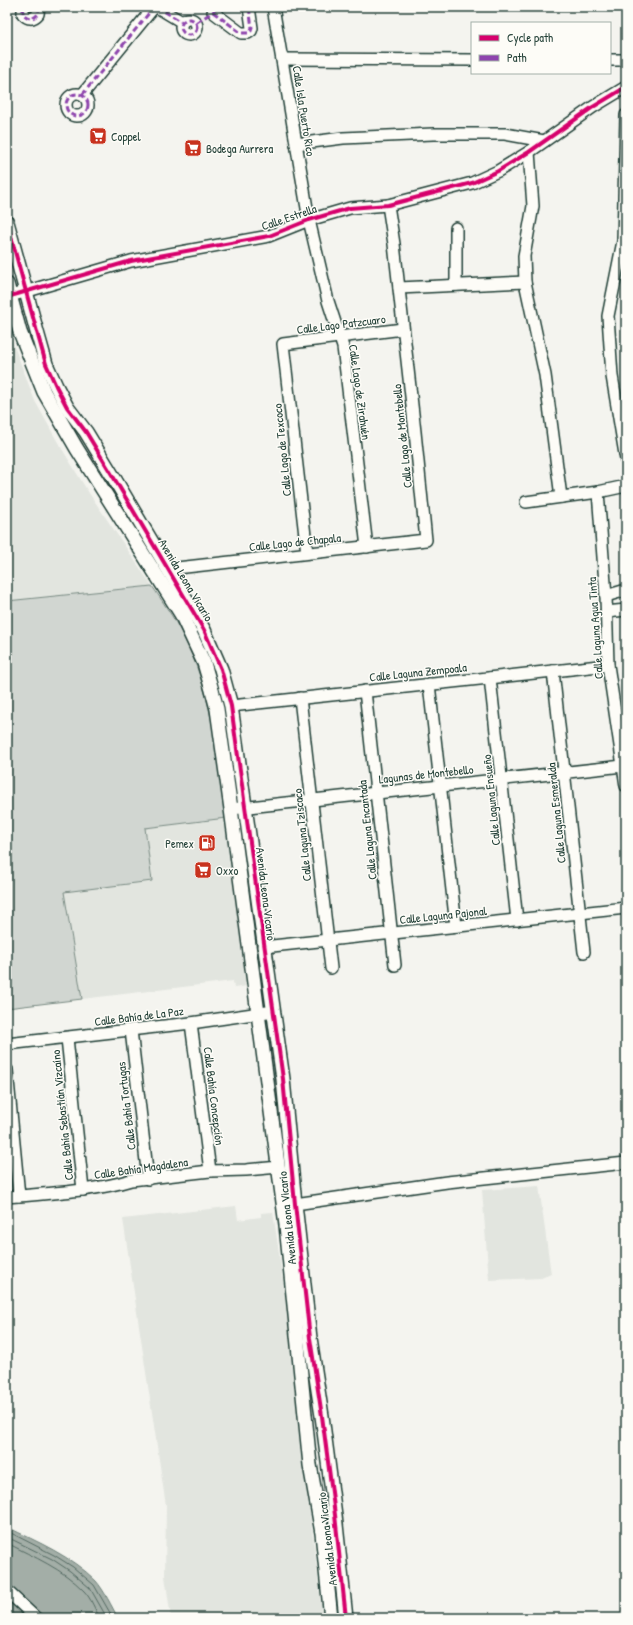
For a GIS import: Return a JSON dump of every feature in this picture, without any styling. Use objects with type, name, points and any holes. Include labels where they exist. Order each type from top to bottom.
[{"type":"street","points":[[23,7],[23,14],[30,18],[35,18],[38,14],[39,7]]},
{"type":"street","points":[[82,96],[154,7]]},
{"type":"street","points":[[157,7],[182,22],[189,18],[197,22],[215,9],[241,33],[245,34],[251,31],[252,28],[249,7]]},
{"type":"street","name":"Calle Isla Puerto Rico","points":[[274,7],[309,220]]},
{"type":"street","points":[[283,59],[471,60]]},
{"type":"street","points":[[611,60],[626,60]]},
{"type":"street","name":"Calle Estrella","points":[[8,292],[26,292],[131,261],[269,236],[309,220],[350,208],[388,204],[472,183],[498,171],[529,152],[593,107],[626,88]]},
{"type":"street","points":[[626,115],[624,241],[608,316],[612,376],[626,460]]},
{"type":"street","points":[[296,144],[343,138],[433,134],[505,134],[544,141]]},
{"type":"street","points":[[529,152],[533,206],[524,256],[524,282],[545,375],[561,497]]},
{"type":"street","name":"Calle Lago de Montebello","points":[[388,204],[399,288],[426,540]]},
{"type":"street","name":"Calle Lago de Zirahuén","points":[[309,220],[328,301],[343,347],[367,547]]},
{"type":"street","name":"Avenida Leona Vicario","points":[[7,222],[38,339],[46,364],[56,386],[67,407],[86,432],[191,606],[213,647],[222,669],[231,706],[263,947],[274,1011],[283,1079],[310,1338],[335,1515],[346,1618]]},
{"type":"street","points":[[456,228],[456,285]]},
{"type":"street","points":[[399,288],[524,282]]},
{"type":"street","name":"Avenida Leona Vicario","points":[[8,292],[20,332],[44,392],[77,449],[181,614],[204,663],[217,709],[279,1167],[310,1465],[322,1533],[331,1618]]},
{"type":"street","name":"Calle Lago Patzcuaro","points":[[283,344],[403,329]]},
{"type":"street","name":"Calle Lago de Texcoco","points":[[283,344],[307,553]]},
{"type":"street","points":[[526,502],[598,492],[626,486]]},
{"type":"street","name":"Calle Laguna Agua Tinta","points":[[598,492],[606,596],[608,665],[626,786]]},
{"type":"street","name":"Calle Lago de Chapala","points":[[168,569],[426,540]]},
{"type":"street","points":[[606,596],[626,590]]},
{"type":"street","points":[[606,612],[626,610]]},
{"type":"street","name":"Calle Laguna Zempoala","points":[[231,706],[608,665]]},
{"type":"street","name":"Calle Laguna Esmeralda","points":[[553,671],[584,952]]},
{"type":"street","name":"Calle Laguna Ensueño","points":[[490,678],[517,920]]},
{"type":"street","points":[[429,684],[456,926]]},
{"type":"street","name":"Calle Laguna Encantada","points":[[364,691],[395,965]]},
{"type":"street","name":"Calle Laguna Tziscaco","points":[[300,698],[331,968]]},
{"type":"street","name":"Lagunas de Montebello","points":[[231,809],[623,766]]},
{"type":"street","name":"Calle Laguna Pajonal","points":[[263,947],[626,908]]},
{"type":"street","name":"Calle Bahía de La Paz","points":[[7,1044],[191,1023],[274,1011]]},
{"type":"street","name":"Calle Bahía Concepción","points":[[191,1023],[210,1172]]},
{"type":"street","name":"Calle Bahía Tortugas","points":[[130,1030],[148,1180]]},
{"type":"street","name":"Calle Bahía Sebastián Vizcaíno","points":[[67,1038],[83,1190]]},
{"type":"street","points":[[7,1070],[19,1196]]},
{"type":"street","points":[[295,1204],[447,1182],[626,1163]]},
{"type":"street","name":"Calle Bahía Magdalena","points":[[7,1197],[83,1190],[118,1184],[131,1180],[148,1180],[210,1172],[279,1167]]},
{"type":"street","points":[[7,1591],[36,1618]]},
{"type":"shaded area","points":[[12,341],[35,401],[56,439],[87,490],[152,586],[7,601],[7,342]]},
{"type":"shaded area","points":[[152,586],[172,615],[180,630],[196,666],[203,687],[213,730],[226,818],[145,828],[152,881],[64,892],[82,999],[7,1008],[7,601]]},
{"type":"shaded area","points":[[226,818],[247,986],[234,988],[233,981],[82,999],[64,892],[151,881],[144,828]]},
{"type":"shaded area","points":[[539,1186],[551,1274],[541,1278],[489,1280],[482,1190]]},
{"type":"shaded area","points":[[236,1206],[238,1220],[261,1217],[261,1213],[273,1212],[287,1308],[294,1383],[323,1618],[171,1618],[165,1576],[166,1506],[123,1219]]},
{"type":"water","points":[[7,1527],[54,1550],[86,1572],[99,1585],[118,1618],[16,1618],[7,1607]]},
{"type":"marked path","points":[[23,7],[23,14],[30,18],[38,14],[39,7]]},
{"type":"marked path","points":[[82,95],[154,7]]},
{"type":"marked path","points":[[157,7],[182,22]]},
{"type":"marked path","points":[[197,22],[213,12],[217,7]]},
{"type":"marked path","points":[[213,12],[241,33],[248,33],[252,28],[249,7]]},
{"type":"marked path","points":[[186,19],[192,19],[197,24],[197,27],[195,33],[192,35],[186,35],[181,30],[181,24],[186,19]]},
{"type":"marked path","points":[[77,94],[85,97],[88,105],[85,113],[77,116],[69,113],[66,105],[69,97],[77,94]]},
{"type":"cycle path","points":[[7,297],[131,261],[269,236],[309,220],[350,208],[388,205],[472,183],[498,171],[529,152],[593,107],[626,87]]},
{"type":"cycle path","points":[[7,222],[46,364],[56,386],[67,407],[86,432],[114,478],[204,630],[221,669],[231,706],[283,1079],[310,1338],[335,1515],[346,1618]]},
{"type":"place","name":"Coppel","points":[[98,136]]},
{"type":"place","name":"Bodega Aurrera","points":[[193,148]]},
{"type":"place","name":"Pemex","points":[[207,843]]},
{"type":"place","name":"Oxxo","points":[[203,870]]}]
